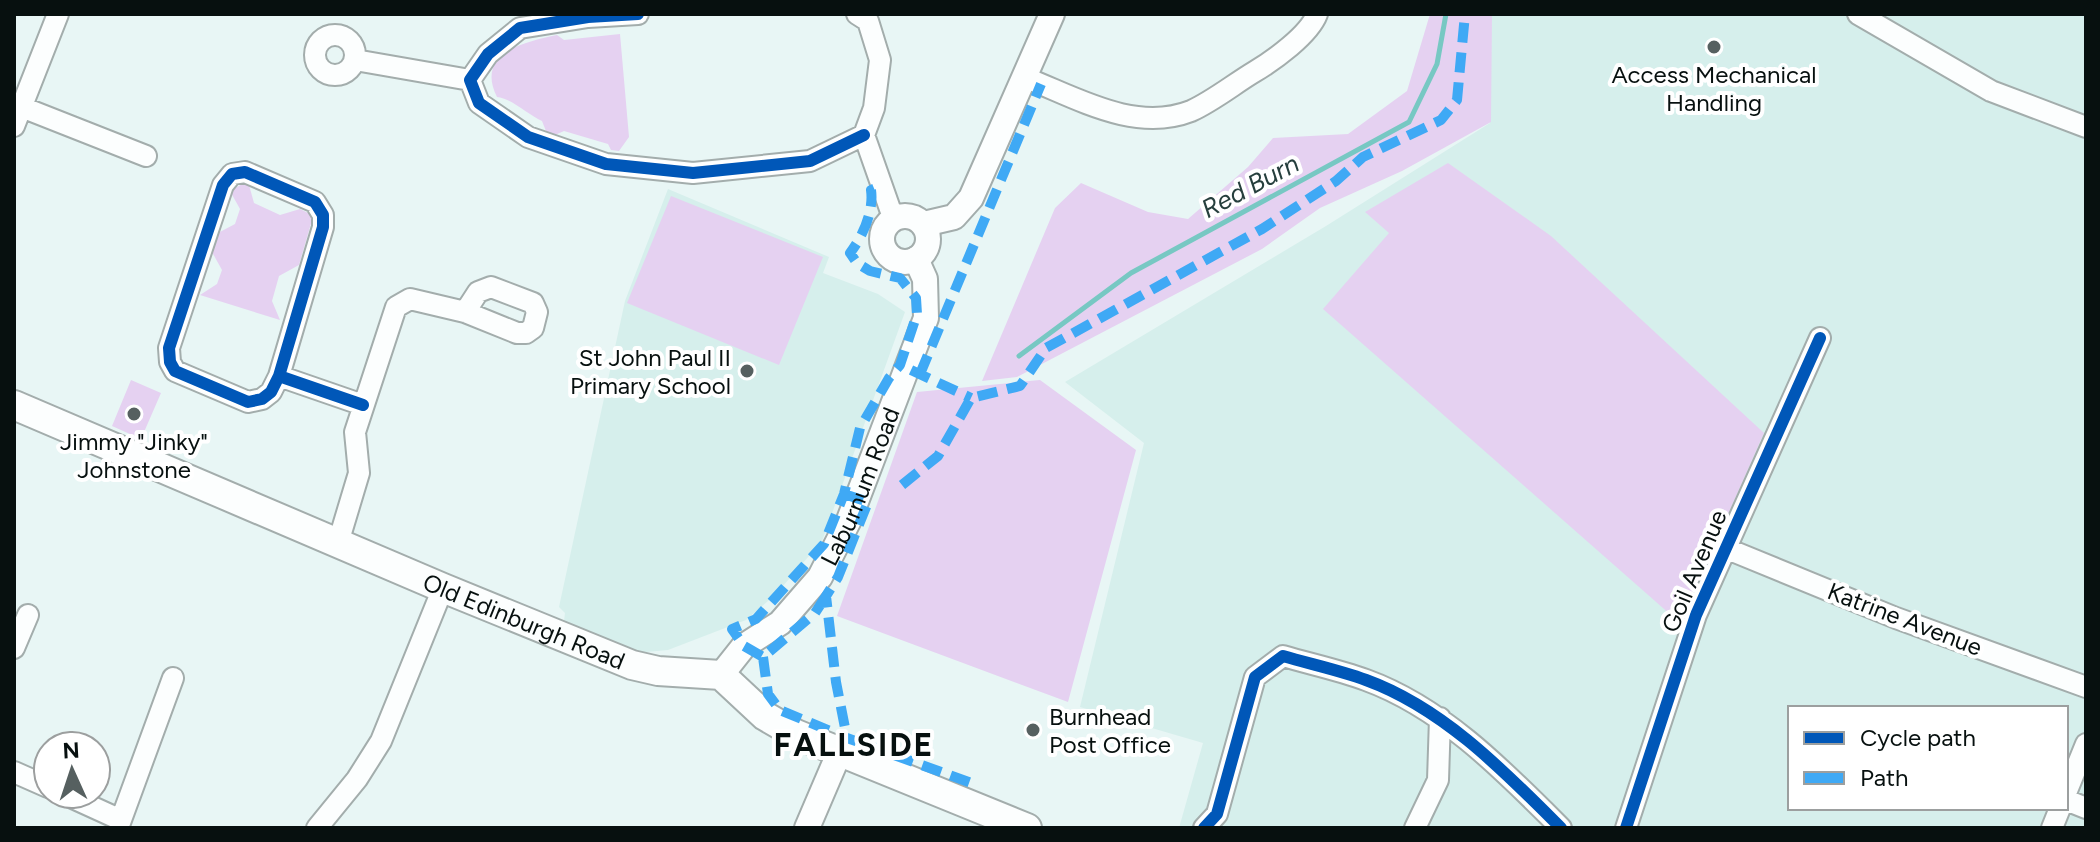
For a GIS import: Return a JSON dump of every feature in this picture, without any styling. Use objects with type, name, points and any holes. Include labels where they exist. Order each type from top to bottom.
[{"type":"main road","name":"Old Edinburgh Road","points":[[14,405],[632,665],[658,671],[721,675]]},
{"type":"main road","points":[[721,675],[765,716],[796,734],[1027,828]]},
{"type":"street","points":[[58,14],[17,113],[146,156]]},
{"type":"street","points":[[470,80],[488,54],[520,28],[588,17],[638,14]]},
{"type":"street","points":[[857,14],[868,21],[880,60],[874,108],[864,135],[890,209],[897,217]]},
{"type":"street","points":[[916,259],[897,261],[883,247],[886,226],[897,217],[911,217],[924,224],[954,217],[971,198],[1052,14]]},
{"type":"street","points":[[1026,78],[1126,117],[1158,119],[1191,110],[1268,64],[1313,25],[1317,14]]},
{"type":"street","points":[[1858,14],[1991,91],[2086,127]]},
{"type":"street","points":[[355,60],[470,80]]},
{"type":"street","points":[[470,80],[479,103],[528,137],[606,164],[693,173],[810,161],[864,135]]},
{"type":"street","points":[[245,172],[315,202],[323,215],[323,227],[279,376],[271,392],[262,399],[248,402],[175,371],[170,362],[169,348],[223,185],[232,174],[245,172]]},
{"type":"street","name":"Laburnum Road","points":[[721,675],[744,646],[780,623],[820,577],[849,520],[926,318],[925,279],[916,259],[928,244],[924,224]]},
{"type":"street","points":[[338,543],[359,473],[355,432],[396,307],[410,299],[465,312]]},
{"type":"street","name":"Goil Avenue","points":[[1626,828],[1696,615],[1820,338]]},
{"type":"street","points":[[279,376],[363,405]]},
{"type":"street","name":"Katrine Avenue","points":[[1725,548],[1896,618],[2086,687]]},
{"type":"street","points":[[317,828],[357,779],[381,741],[443,588]]},
{"type":"street","points":[[14,648],[28,615]]},
{"type":"street","points":[[1204,828],[1217,814],[1255,677],[1283,656],[1368,681],[1440,718],[1518,785],[1561,828]]},
{"type":"street","points":[[94,810],[120,824],[173,678]]},
{"type":"street","points":[[1415,828],[1438,780],[1440,718]]},
{"type":"street","points":[[2068,788],[2086,744]]},
{"type":"street","points":[[807,828],[840,751]]},
{"type":"shaded area","points":[[1430,14],[1492,14],[1491,122],[1402,171],[1320,208],[1262,249],[1017,377],[982,381],[1055,208],[1081,183],[1148,212],[1188,219],[1248,167],[1273,138],[1348,134],[1407,91]]},
{"type":"shaded area","points":[[1489,14],[2086,14],[2086,828],[1179,828],[1203,743],[1080,707],[1144,443],[1065,382],[1326,226],[1490,123]]},
{"type":"shaded area","points":[[620,34],[629,137],[619,151],[611,150],[608,144],[564,131],[555,135],[546,131],[542,121],[508,100],[497,97],[492,70],[506,52],[531,41],[557,35],[564,40]]},
{"type":"shaded area","points":[[1448,163],[1551,236],[1764,433],[1680,623],[1323,309],[1389,233],[1365,212]]},
{"type":"shaded area","points":[[244,183],[249,185],[254,203],[280,215],[300,209],[310,214],[312,220],[299,265],[279,276],[272,301],[280,320],[200,295],[217,284],[222,270],[212,252],[218,233],[235,224],[240,209],[230,191]]},
{"type":"shaded area","name":"St John Paul II Primary School","points":[[668,189],[829,257],[823,273],[878,294],[905,312],[822,541],[776,594],[746,620],[668,650],[635,653],[564,621],[565,613],[559,607],[625,301]]},
{"type":"shaded area","points":[[671,196],[823,257],[779,365],[627,303]]},
{"type":"shaded area","points":[[131,380],[161,393],[141,439],[112,426]]},
{"type":"shaded area","points":[[1040,380],[1136,450],[1068,702],[837,616],[917,392]]},
{"type":"waterway","name":"Red Burn","points":[[1019,356],[1131,273],[1409,122],[1437,64],[1446,14]]},
{"type":"marked path","points":[[902,485],[938,456],[971,398],[1020,386],[1046,348],[1262,229],[1336,181],[1363,157],[1441,120],[1457,100],[1465,14]]},
{"type":"marked path","points":[[920,374],[1041,84]]},
{"type":"marked path","points":[[826,596],[815,613],[763,657],[744,646],[732,629],[756,619],[824,544],[844,494],[860,428],[900,365],[917,314],[916,298],[900,278],[870,271],[857,263],[850,253],[866,223],[871,190],[883,185]]},
{"type":"marked path","points":[[911,370],[971,398]]},
{"type":"marked path","points":[[844,494],[868,502],[838,577],[826,596],[836,682],[847,738]]},
{"type":"marked path","points":[[763,657],[768,694],[780,710],[977,785]]},
{"type":"cycle path","points":[[638,14],[588,17],[520,28],[488,54],[470,80],[479,103],[528,137],[606,164],[693,173],[810,161],[864,135]]},
{"type":"cycle path","points":[[279,376],[323,227],[323,215],[315,202],[245,172],[232,174],[223,185],[169,348],[170,362],[175,371],[248,402],[262,399],[271,392],[279,376],[363,405]]},
{"type":"cycle path","points":[[1626,828],[1696,615],[1820,338]]},
{"type":"cycle path","points":[[1204,828],[1217,814],[1255,677],[1283,656],[1366,680],[1421,707],[1471,743],[1561,828]]},
{"type":"place","name":"Access Mechanical Handling","points":[[1714,47]]},
{"type":"place","name":"St John Paul II Primary School","points":[[747,371]]},
{"type":"place","name":"Jimmy \"Jinky\" Johnstone","points":[[134,414]]},
{"type":"place","name":"Burnhead Post Office","points":[[1033,730]]},
{"type":"district","name":"FALLSIDE","points":[[854,745]]}]
